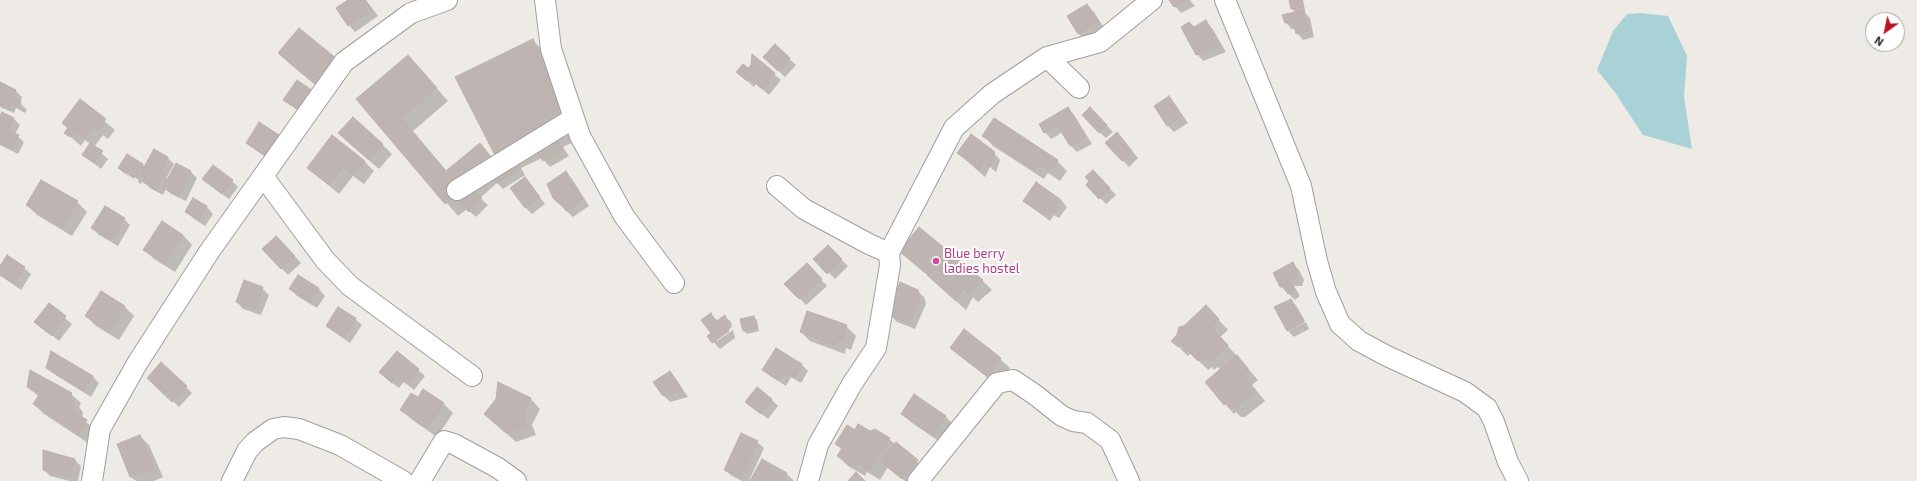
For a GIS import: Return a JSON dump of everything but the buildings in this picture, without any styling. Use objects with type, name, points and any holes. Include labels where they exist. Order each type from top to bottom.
[{"type":"street","points":[[545,0],[551,49],[580,136],[624,216],[674,283]]},
{"type":"street","points":[[808,481],[818,444],[852,384],[876,348],[890,265],[889,253],[954,128],[992,94],[1047,57],[1100,42],[1152,0]]},
{"type":"street","points":[[1225,0],[1301,186],[1320,273],[1326,292],[1340,324],[1359,341],[1387,356],[1465,392],[1487,408],[1494,422],[1508,462],[1518,481]]},
{"type":"street","points":[[92,481],[100,429],[146,349],[209,252],[344,62],[411,12],[444,1]]},
{"type":"street","points":[[1047,57],[1079,88]]},
{"type":"street","points":[[457,190],[574,118]]},
{"type":"street","points":[[263,176],[325,260],[350,286],[472,376]]},
{"type":"street","points":[[777,186],[804,210],[889,253]]},
{"type":"street","points":[[918,481],[997,383],[1013,380],[1062,416],[1073,421],[1087,423],[1110,440],[1128,481]]},
{"type":"street","points":[[232,481],[247,450],[273,429],[284,427],[299,429],[340,445],[404,481]]},
{"type":"street","points":[[420,481],[444,441],[454,444],[482,459],[516,481]]},
{"type":"water","points":[[1640,13],[1668,16],[1687,56],[1684,97],[1692,149],[1643,135],[1614,91],[1597,70],[1613,31],[1627,14]]},
{"type":"place","name":"Blue berry ladies hostel","points":[[936,261]]}]
